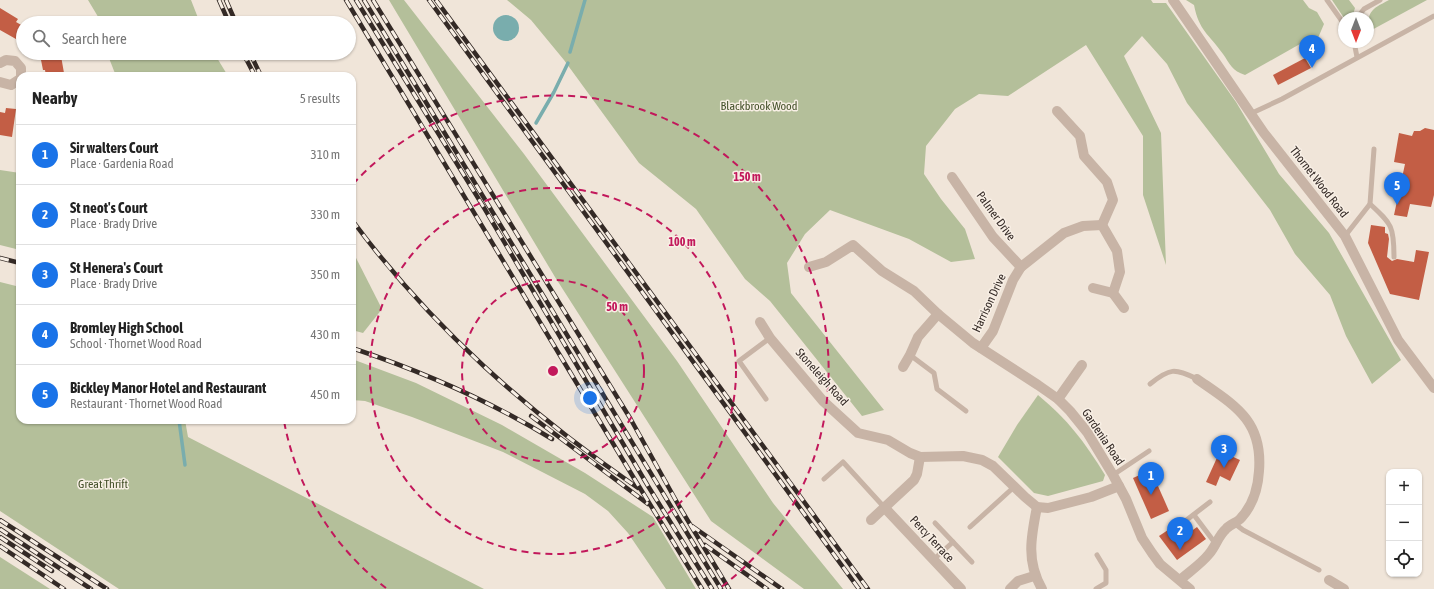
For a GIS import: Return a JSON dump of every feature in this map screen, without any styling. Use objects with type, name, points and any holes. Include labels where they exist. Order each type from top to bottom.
[{"type":"street","name":"Thornet Wood Road","points":[[1172,0],[1217,66],[1252,113],[1264,133],[1345,236],[1398,340],[1434,388]]},
{"type":"street","points":[[0,63],[6,60],[15,61],[21,68],[21,72]]},
{"type":"street","points":[[0,82],[11,85],[16,82]]},
{"type":"street","points":[[1057,111],[1080,136],[1084,156],[1108,182],[1113,200],[1102,225],[1117,251],[1120,272],[1113,293]]},
{"type":"street","name":"Palmer Drive","points":[[952,177],[993,237],[1015,263],[1021,267]]},
{"type":"street","name":"Harrison Drive","points":[[981,348],[993,331],[1013,280],[1021,267],[1064,233],[1083,226],[1102,225]]},
{"type":"street","name":"Gardenia Road","points":[[809,267],[826,262],[853,245],[882,271],[914,291],[938,314],[981,348],[1058,399],[1087,432],[1119,486],[1142,538],[1160,564],[1190,589]]},
{"type":"street","points":[[1093,288],[1113,293],[1124,308]]},
{"type":"street","points":[[903,367],[918,337],[938,314]]},
{"type":"street","name":"Stoneleigh Road","points":[[760,322],[770,338],[823,401],[858,433],[884,438],[910,453],[920,456],[963,456],[989,463],[1014,487]]},
{"type":"street","points":[[1058,399],[1082,365]]},
{"type":"street","points":[[1180,580],[1209,554],[1226,528],[1241,519],[1257,492],[1260,457],[1256,433],[1242,413],[1197,379]]},
{"type":"street","points":[[870,520],[914,480],[917,474],[920,456]]},
{"type":"street","points":[[1014,487],[1037,507],[1048,508],[1091,497],[1119,486]]},
{"type":"street","name":"Percy Terrace","points":[[884,507],[933,561],[961,589]]},
{"type":"street","points":[[1037,507],[1031,542],[1032,564],[1034,576],[1042,589]]},
{"type":"street","points":[[1010,589],[1018,581],[1034,576]]},
{"type":"street","points":[[1329,580],[1344,589]]},
{"type":"lane","points":[[1327,0],[1338,16]]},
{"type":"lane","points":[[1362,12],[1364,9],[1380,0]]},
{"type":"lane","points":[[1252,113],[1282,99],[1434,16]]},
{"type":"lane","points":[[1355,48],[1357,57]]},
{"type":"lane","points":[[1345,236],[1370,204],[1374,149]]},
{"type":"lane","points":[[1370,204],[1389,222],[1393,230],[1394,257]]},
{"type":"lane","points":[[766,399],[739,361],[770,338]]},
{"type":"lane","points":[[910,355],[934,373],[937,389],[966,411]]},
{"type":"lane","points":[[1150,384],[1165,372],[1180,371],[1197,379]]},
{"type":"lane","points":[[1113,475],[1149,451]]},
{"type":"lane","points":[[824,479],[843,462],[884,507]]},
{"type":"lane","points":[[970,527],[1014,487]]},
{"type":"lane","points":[[1180,525],[1210,502]]},
{"type":"lane","points":[[1194,515],[1215,543]]},
{"type":"lane","points":[[935,523],[972,562]]},
{"type":"lane","points":[[1234,523],[1243,530],[1319,570]]},
{"type":"lane","points":[[933,561],[953,542]]},
{"type":"lane","points":[[1096,589],[1106,583],[1106,570],[1097,555]]},
{"type":"green space","points":[[88,0],[191,0],[197,16],[98,16]]},
{"type":"green space","points":[[389,0],[404,0],[524,154],[677,361],[773,503],[843,589],[804,589],[711,521],[555,277]]},
{"type":"green space","name":"Blackbrook Wood","points":[[507,0],[1151,0],[1153,3],[1166,3],[1236,102],[1279,174],[1329,233],[1401,360],[1372,384],[1346,336],[1330,295],[1295,254],[1270,210],[1187,103],[1167,64],[1142,36],[1124,56],[1161,133],[1166,265],[1143,195],[1143,136],[1086,45],[1008,96],[979,94],[955,109],[926,146],[924,174],[941,199],[965,229],[975,259],[951,262],[909,239],[830,210],[805,234],[787,263],[791,293],[884,410],[862,416],[770,301],[745,279],[696,209],[639,163],[564,60],[531,20]]},
{"type":"green space","points":[[1186,0],[1303,0],[1309,8],[1317,12],[1324,24],[1318,38],[1300,44],[1245,75],[1232,67],[1205,32],[1196,14],[1194,5]]},
{"type":"green space","points":[[1332,0],[1349,0],[1355,8],[1354,12],[1340,12]]},
{"type":"green space","points":[[1389,0],[1427,0],[1374,29],[1374,12],[1371,12]]},
{"type":"green space","points":[[110,60],[218,60],[226,72],[114,72]]},
{"type":"green space","points":[[0,170],[16,172],[16,249],[0,245]]},
{"type":"green space","points":[[356,258],[382,309],[363,333],[356,331]]},
{"type":"green space","name":"Great Thrift","points":[[0,282],[16,286],[16,424],[186,424],[188,437],[484,589],[119,589],[0,511]]},
{"type":"green space","points":[[356,360],[416,383],[502,425],[585,473],[653,517],[696,589],[666,589],[628,533],[608,511],[585,494],[503,452],[412,417],[365,401],[356,400]]},
{"type":"green space","points":[[1038,395],[1067,422],[1082,441],[1105,475],[1103,481],[1048,496],[1034,493],[998,457],[1017,425]]},
{"type":"green space","points":[[0,557],[50,589],[0,589]]},
{"type":"water","points":[[506,15],[515,19],[519,28],[515,37],[506,41],[497,37],[493,28],[497,19]]},
{"type":"building","points":[[0,8],[16,18],[16,39],[0,30]]},
{"type":"building","points":[[1305,58],[1311,68],[1278,85],[1273,75]]},
{"type":"building","points":[[41,60],[62,60],[64,72],[45,72],[45,70],[43,70]]},
{"type":"building","points":[[6,108],[16,109],[12,137],[0,135],[0,112],[5,113]]},
{"type":"building","points":[[1425,128],[1434,130],[1434,195],[1431,207],[1410,204],[1407,217],[1394,215],[1405,164],[1394,162],[1399,133],[1412,136],[1414,131],[1420,131]]},
{"type":"building","points":[[1371,225],[1385,227],[1385,233],[1388,234],[1389,239],[1387,257],[1392,261],[1397,259],[1414,262],[1416,250],[1429,252],[1419,300],[1390,294],[1368,243]]},
{"type":"building","points":[[1220,451],[1240,460],[1230,481],[1220,476],[1216,486],[1206,482]]},
{"type":"building","points":[[1151,470],[1169,511],[1151,519],[1133,478]]},
{"type":"building","points":[[1197,527],[1206,539],[1177,560],[1159,536],[1171,528],[1179,540]]},
{"type":"waterway","points":[[570,52],[585,0]]},
{"type":"waterway","points":[[536,123],[554,92],[568,63]]},
{"type":"waterway","points":[[180,424],[185,465]]},
{"type":"railway","points":[[219,0],[226,16]]},
{"type":"railway","points":[[226,0],[233,16]]},
{"type":"railway","points":[[346,0],[356,16]]},
{"type":"railway","points":[[356,0],[483,206],[648,486],[712,589]]},
{"type":"railway","points":[[364,0],[721,589]]},
{"type":"railway","points":[[373,0],[630,418],[679,506],[729,589]]},
{"type":"railway","points":[[429,0],[859,589]]},
{"type":"railway","points":[[436,0],[868,589]]},
{"type":"railway","points":[[356,17],[702,589]]},
{"type":"railway","points":[[247,60],[253,72]]},
{"type":"railway","points":[[253,60],[259,72]]},
{"type":"railway","points":[[356,225],[415,297],[484,366],[558,429],[638,488]]},
{"type":"railway","points":[[0,258],[16,262]]},
{"type":"railway","points":[[356,349],[455,388],[504,412],[552,439]]},
{"type":"railway","points":[[531,416],[648,504]]},
{"type":"railway","points":[[0,520],[107,589]]},
{"type":"railway","points":[[692,526],[782,589]]},
{"type":"railway","points":[[0,529],[91,589]]},
{"type":"railway","points":[[0,537],[52,571]]},
{"type":"railway","points":[[705,545],[767,589]]},
{"type":"railway","points":[[0,546],[64,589]]},
{"type":"place","name":"Bromley High School","points":[[1312,68]]},
{"type":"place","name":"Bickley Manor Hotel and Restaurant","points":[[1397,205]]},
{"type":"place","name":"St Henera's Court","points":[[1224,468]]},
{"type":"place","name":"Sir walters Court","points":[[1151,495]]},
{"type":"place","name":"St neot's Court","points":[[1180,550]]}]
